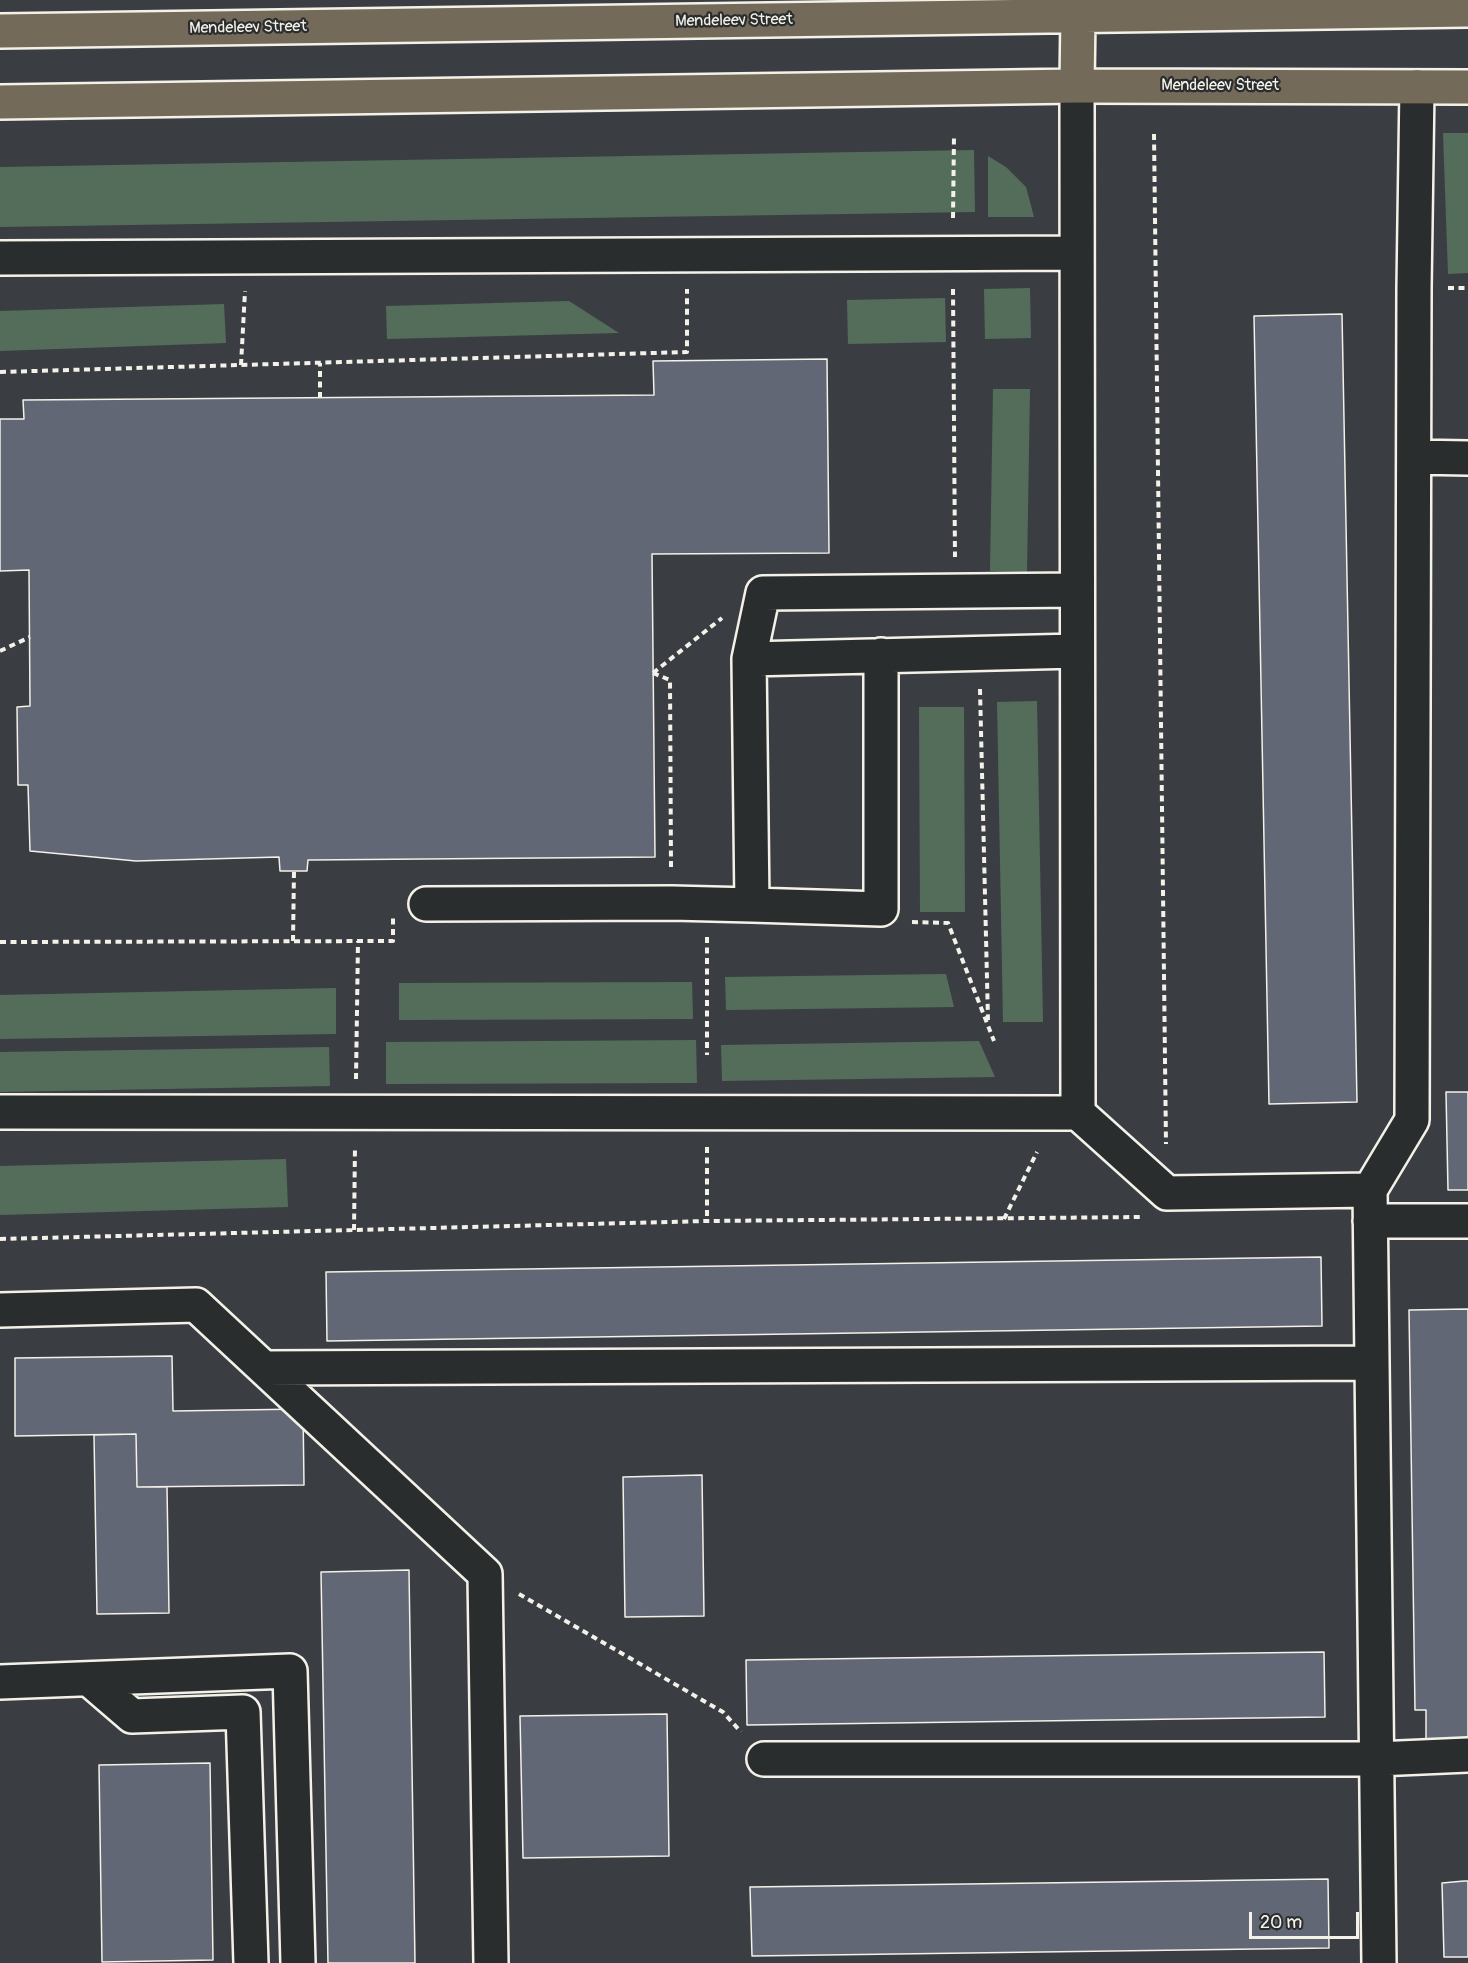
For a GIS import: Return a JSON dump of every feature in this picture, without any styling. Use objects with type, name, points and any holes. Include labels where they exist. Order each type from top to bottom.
[{"type":"main road","name":"Mendeleev Street","points":[[0,31],[731,11],[1078,15],[1468,10]]},
{"type":"main road","points":[[1077,86],[1078,15]]},
{"type":"main road","name":"Mendeleev Street","points":[[0,102],[1077,86],[1468,87]]},
{"type":"street","points":[[1077,86],[1078,1113]]},
{"type":"street","points":[[1379,1963],[1370,1205],[1412,1119],[1414,288],[1417,87]]},
{"type":"street","points":[[0,258],[1077,253]]},
{"type":"street","points":[[1414,458],[1468,458]]},
{"type":"street","points":[[752,905],[749,659],[763,593],[1077,590]]},
{"type":"street","points":[[749,659],[1077,651]]},
{"type":"street","points":[[426,904],[672,903],[881,909],[881,655]]},
{"type":"street","points":[[0,1112],[1078,1113],[1167,1193],[1370,1205],[1468,1221]]},
{"type":"street","points":[[0,1310],[196,1305],[485,1574],[491,1963]]},
{"type":"street","points":[[265,1368],[1372,1363]]},
{"type":"street","points":[[0,1682],[290,1671],[298,1963]]},
{"type":"street","points":[[89,1679],[132,1716],[243,1712],[251,1963]]},
{"type":"street","points":[[765,1759],[1377,1759],[1468,1755]]},
{"type":"path","points":[[0,1239],[707,1221],[1167,1217],[1154,134]]},
{"type":"path","points":[[954,135],[956,568]]},
{"type":"path","points":[[0,372],[687,352],[688,255]]},
{"type":"path","points":[[241,365],[247,257]]},
{"type":"path","points":[[320,363],[320,398]]},
{"type":"path","points":[[653,673],[726,615]]},
{"type":"path","points":[[0,651],[30,637]]},
{"type":"path","points":[[980,653],[988,1024]]},
{"type":"path","points":[[292,941],[294,871]]},
{"type":"path","points":[[909,922],[948,923],[994,1041]]},
{"type":"path","points":[[707,959],[707,1055]]},
{"type":"path","points":[[707,1141],[707,1221]]},
{"type":"path","points":[[1004,1219],[1037,1152]]},
{"type":"path","points":[[485,1574],[723,1712],[765,1759]]},
{"type":"green space","points":[[1443,133],[1468,133],[1468,273],[1448,274]]},
{"type":"green space","points":[[974,150],[975,212],[0,227],[0,167]]},
{"type":"green space","points":[[988,156],[1006,167],[1026,187],[1034,217],[988,217]]},
{"type":"green space","points":[[1030,288],[1031,338],[985,339],[984,289]]},
{"type":"green space","points":[[945,298],[946,342],[848,344],[847,300]]},
{"type":"green space","points":[[569,301],[619,333],[387,339],[386,306]]},
{"type":"green space","points":[[224,304],[226,343],[0,351],[0,311]]},
{"type":"green space","points":[[993,389],[1030,389],[1027,572],[990,571]]},
{"type":"green space","points":[[1037,701],[1043,1022],[1003,1022],[997,702]]},
{"type":"green space","points":[[919,707],[964,707],[965,912],[920,912]]},
{"type":"green space","points":[[946,974],[954,1007],[726,1010],[725,977]]},
{"type":"green space","points":[[692,982],[693,1019],[399,1020],[399,983]]},
{"type":"green space","points":[[336,988],[336,1034],[0,1039],[0,995]]},
{"type":"green space","points":[[696,1040],[697,1083],[386,1084],[386,1042]]},
{"type":"green space","points":[[979,1041],[995,1077],[722,1081],[721,1045]]},
{"type":"green space","points":[[329,1047],[330,1086],[0,1092],[0,1052]]},
{"type":"green space","points":[[286,1159],[288,1207],[0,1215],[0,1166]]},
{"type":"building","points":[[1342,314],[1357,1102],[1269,1104],[1254,316]]},
{"type":"building","points":[[827,359],[829,553],[652,554],[655,857],[308,860],[307,871],[280,871],[279,857],[136,861],[30,851],[28,785],[18,785],[17,707],[30,706],[29,570],[0,571],[0,419],[24,419],[23,400],[654,395],[653,361]]},
{"type":"building","points":[[1446,1092],[1468,1092],[1468,1190],[1448,1190]]},
{"type":"building","points":[[1321,1257],[1322,1326],[327,1341],[326,1272]]},
{"type":"building","points":[[1468,1309],[1468,1741],[1426,1743],[1426,1710],[1415,1710],[1409,1310]]},
{"type":"building","points":[[172,1356],[173,1411],[303,1409],[304,1485],[137,1487],[136,1434],[15,1436],[15,1358]]},
{"type":"building","points":[[136,1434],[137,1487],[167,1487],[169,1613],[97,1614],[94,1435]]},
{"type":"building","points":[[702,1475],[704,1616],[625,1617],[623,1477]]},
{"type":"building","points":[[409,1570],[415,1963],[328,1963],[321,1572]]},
{"type":"building","points":[[1324,1652],[1325,1717],[747,1725],[746,1660]]},
{"type":"building","points":[[667,1714],[669,1856],[523,1858],[520,1716]]},
{"type":"building","points":[[210,1763],[213,1960],[102,1962],[99,1765]]},
{"type":"building","points":[[1328,1879],[1329,1948],[752,1956],[750,1887]]},
{"type":"building","points":[[1468,1881],[1468,1957],[1444,1957],[1442,1883]]}]
